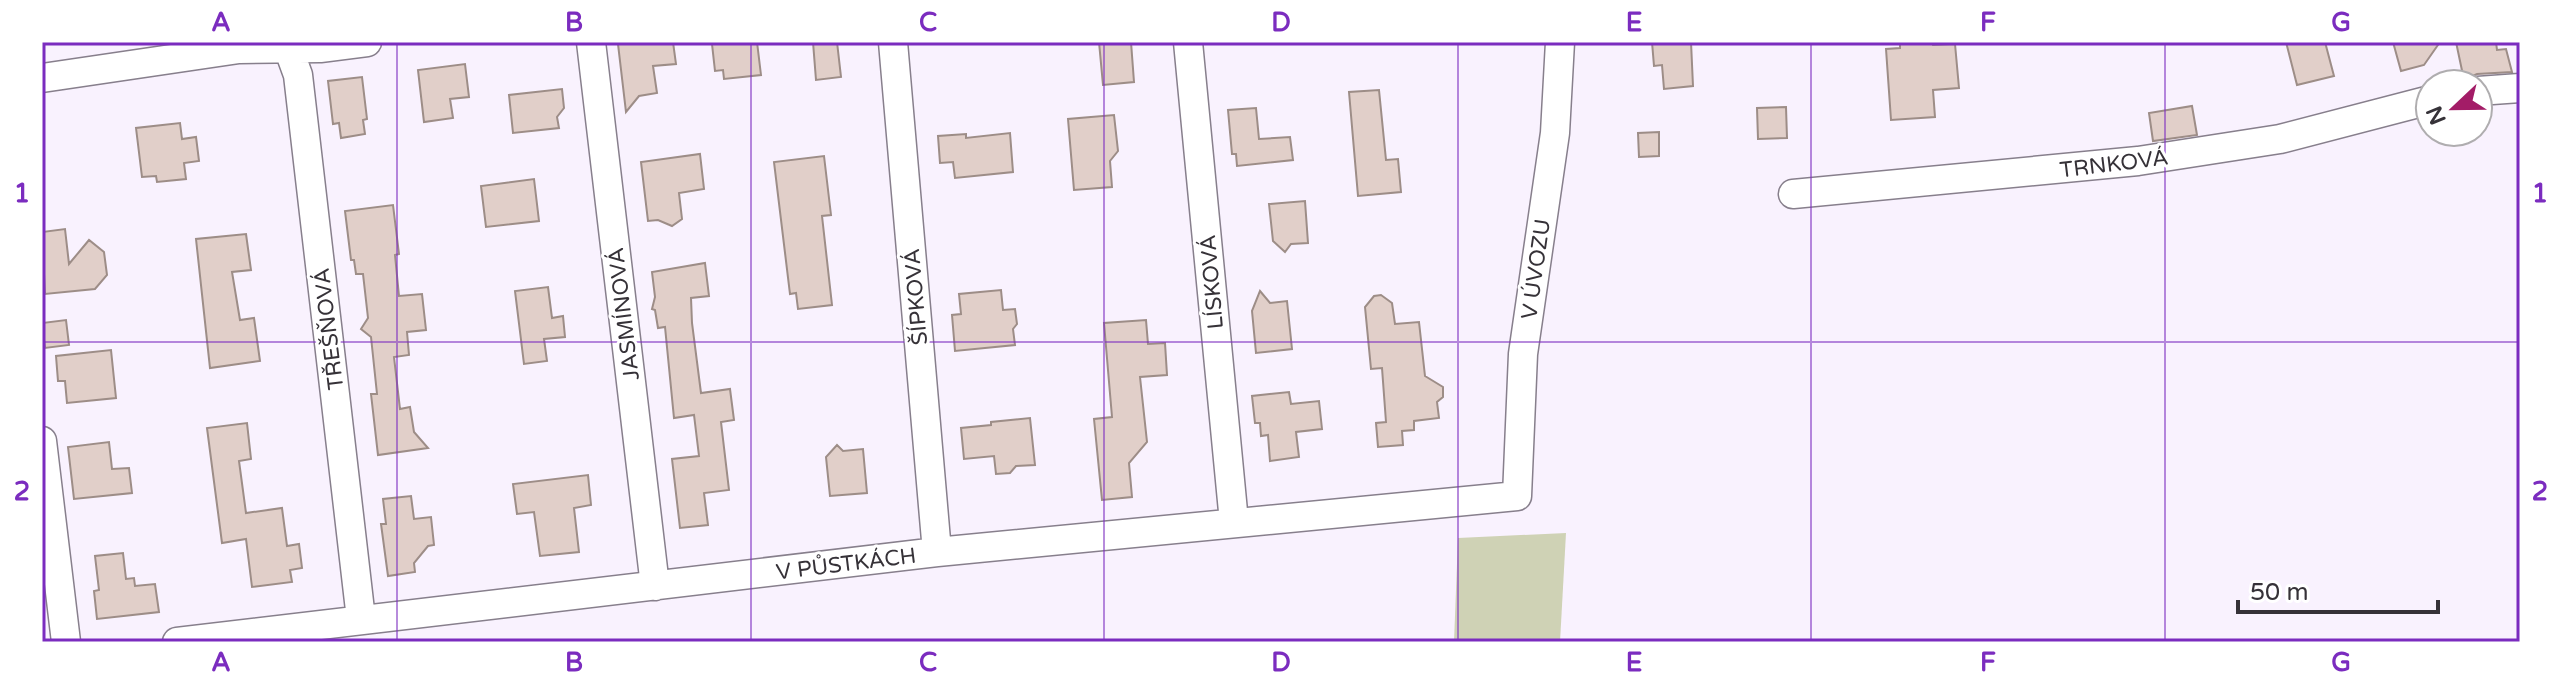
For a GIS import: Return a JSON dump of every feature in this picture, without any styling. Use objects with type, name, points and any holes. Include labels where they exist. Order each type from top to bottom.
[{"type":"street","points":[[42,78],[239,49],[286,45],[320,48],[367,42]]},
{"type":"street","name":"JASMÍNOVÁ","points":[[591,42],[655,586]]},
{"type":"street","name":"ŠÍPKOVÁ","points":[[893,42],[937,552]]},
{"type":"street","name":"LÍSKOVÁ","points":[[1188,42],[1234,522]]},
{"type":"street","name":"V ÚVOZU","points":[[1517,496],[1523,354],[1555,133],[1560,42]]},
{"type":"street","name":"TŘEŠŇOVÁ","points":[[286,45],[298,75],[361,619]]},
{"type":"street","points":[[2494,90],[2520,88]]},
{"type":"street","name":"TRNKOVÁ","points":[[1793,194],[2138,161],[2280,139],[2414,104]]},
{"type":"street","points":[[42,441],[66,642]]},
{"type":"street","name":"V PŮSTKÁCH","points":[[177,642],[937,552],[1517,496]]},
{"type":"green space","points":[[1566,533],[1560,642],[1454,642],[1458,538]]},
{"type":"building","points":[[673,42],[676,64],[653,66],[657,93],[639,96],[626,112],[618,44]]},
{"type":"building","points":[[757,42],[761,75],[724,79],[723,70],[715,71],[712,44]]},
{"type":"building","points":[[813,42],[837,42],[841,77],[816,80]]},
{"type":"building","points":[[1099,42],[1131,42],[1134,82],[1103,85]]},
{"type":"building","points":[[1652,42],[1691,42],[1693,86],[1664,89],[1662,65],[1654,66]]},
{"type":"building","points":[[1900,42],[1955,44],[1959,88],[1933,90],[1935,117],[1891,120],[1886,49],[1900,48]]},
{"type":"building","points":[[2286,42],[2325,42],[2334,76],[2297,85]]},
{"type":"building","points":[[2393,42],[2440,42],[2424,65],[2401,71]]},
{"type":"building","points":[[2456,42],[2496,42],[2497,50],[2506,49],[2512,72],[2494,73],[2494,68],[2461,68]]},
{"type":"building","points":[[465,64],[469,97],[450,99],[453,118],[424,122],[418,70]]},
{"type":"building","points":[[362,77],[367,119],[363,120],[365,134],[341,138],[339,123],[333,124],[328,81]]},
{"type":"building","points":[[562,89],[564,108],[557,117],[559,128],[513,133],[509,95]]},
{"type":"building","points":[[1379,90],[1386,160],[1398,159],[1401,192],[1358,196],[1349,92]]},
{"type":"building","points":[[2192,106],[2197,135],[2153,141],[2149,113]]},
{"type":"building","points":[[1786,107],[1787,138],[1758,139],[1757,108]]},
{"type":"building","points":[[1256,108],[1259,139],[1290,137],[1293,160],[1237,166],[1236,154],[1232,154],[1228,110]]},
{"type":"building","points":[[1114,115],[1118,151],[1110,161],[1112,187],[1074,190],[1068,119]]},
{"type":"building","points":[[180,123],[182,139],[196,137],[199,161],[184,163],[186,179],[157,182],[156,176],[142,177],[136,128]]},
{"type":"building","points":[[1659,132],[1659,156],[1639,157],[1638,133]]},
{"type":"building","points":[[1010,133],[1013,172],[955,178],[953,162],[940,163],[938,136],[966,134],[966,138]]},
{"type":"building","points":[[700,154],[704,189],[679,193],[682,219],[672,226],[658,220],[648,221],[641,162]]},
{"type":"building","points":[[824,156],[831,215],[822,216],[832,305],[798,309],[796,293],[790,294],[774,162]]},
{"type":"building","points":[[534,179],[539,221],[486,227],[481,186]]},
{"type":"building","points":[[1305,201],[1308,243],[1291,244],[1285,252],[1273,241],[1269,204]]},
{"type":"building","points":[[393,205],[399,254],[395,255],[399,296],[422,294],[426,330],[407,332],[409,355],[394,357],[400,409],[410,407],[414,432],[428,448],[378,455],[371,394],[377,394],[371,337],[361,329],[368,318],[363,274],[356,274],[354,260],[351,260],[345,211]]},
{"type":"building","points":[[65,229],[69,264],[89,240],[104,252],[107,275],[95,289],[45,294],[42,232]]},
{"type":"building","points":[[246,234],[251,270],[232,272],[240,320],[254,318],[260,361],[210,368],[196,239]]},
{"type":"building","points":[[705,263],[709,296],[691,298],[692,323],[701,393],[730,389],[734,420],[721,422],[729,490],[704,493],[708,525],[680,528],[672,459],[699,456],[694,415],[674,418],[665,327],[658,328],[655,310],[652,309],[655,297],[652,272]]},
{"type":"building","points":[[548,287],[552,318],[563,316],[565,337],[544,339],[547,361],[524,364],[515,291]]},
{"type":"building","points":[[1001,290],[1003,310],[1015,309],[1015,345],[955,351],[952,315],[961,314],[959,294]]},
{"type":"building","points":[[1260,291],[1270,303],[1287,301],[1292,349],[1256,353],[1252,311]]},
{"type":"building","points":[[1381,295],[1392,303],[1395,324],[1419,322],[1425,376],[1443,387],[1443,397],[1437,402],[1439,418],[1414,421],[1414,430],[1402,431],[1403,445],[1378,447],[1376,423],[1386,422],[1382,368],[1371,369],[1365,307],[1374,296]]},
{"type":"building","points":[[66,320],[69,345],[45,348],[42,323]]},
{"type":"building","points":[[1146,320],[1148,344],[1165,343],[1167,375],[1140,377],[1147,442],[1129,463],[1132,497],[1102,500],[1094,419],[1112,417],[1104,323]]},
{"type":"building","points":[[111,350],[116,398],[67,403],[65,381],[58,381],[56,356]]},
{"type":"building","points":[[1289,392],[1291,404],[1319,401],[1322,429],[1296,432],[1299,457],[1270,461],[1268,435],[1261,436],[1260,423],[1255,423],[1252,396]]},
{"type":"building","points":[[1030,418],[1035,465],[1016,466],[1010,473],[996,474],[994,456],[964,459],[961,428]]},
{"type":"building","points":[[247,423],[251,459],[239,461],[246,513],[282,508],[287,546],[299,544],[302,568],[290,570],[292,582],[252,587],[246,539],[222,543],[207,428]]},
{"type":"building","points":[[109,442],[112,469],[129,468],[132,493],[74,499],[68,447]]},
{"type":"building","points":[[837,445],[843,451],[863,449],[867,493],[830,496],[826,457]]},
{"type":"building","points":[[588,475],[591,505],[574,508],[579,552],[540,556],[534,512],[517,514],[513,484]]},
{"type":"building","points":[[411,496],[414,519],[431,517],[434,545],[428,546],[414,563],[415,572],[388,576],[381,524],[386,524],[383,499]]},
{"type":"building","points":[[123,553],[126,579],[134,578],[135,586],[155,584],[159,612],[97,619],[94,591],[99,590],[95,556]]}]
